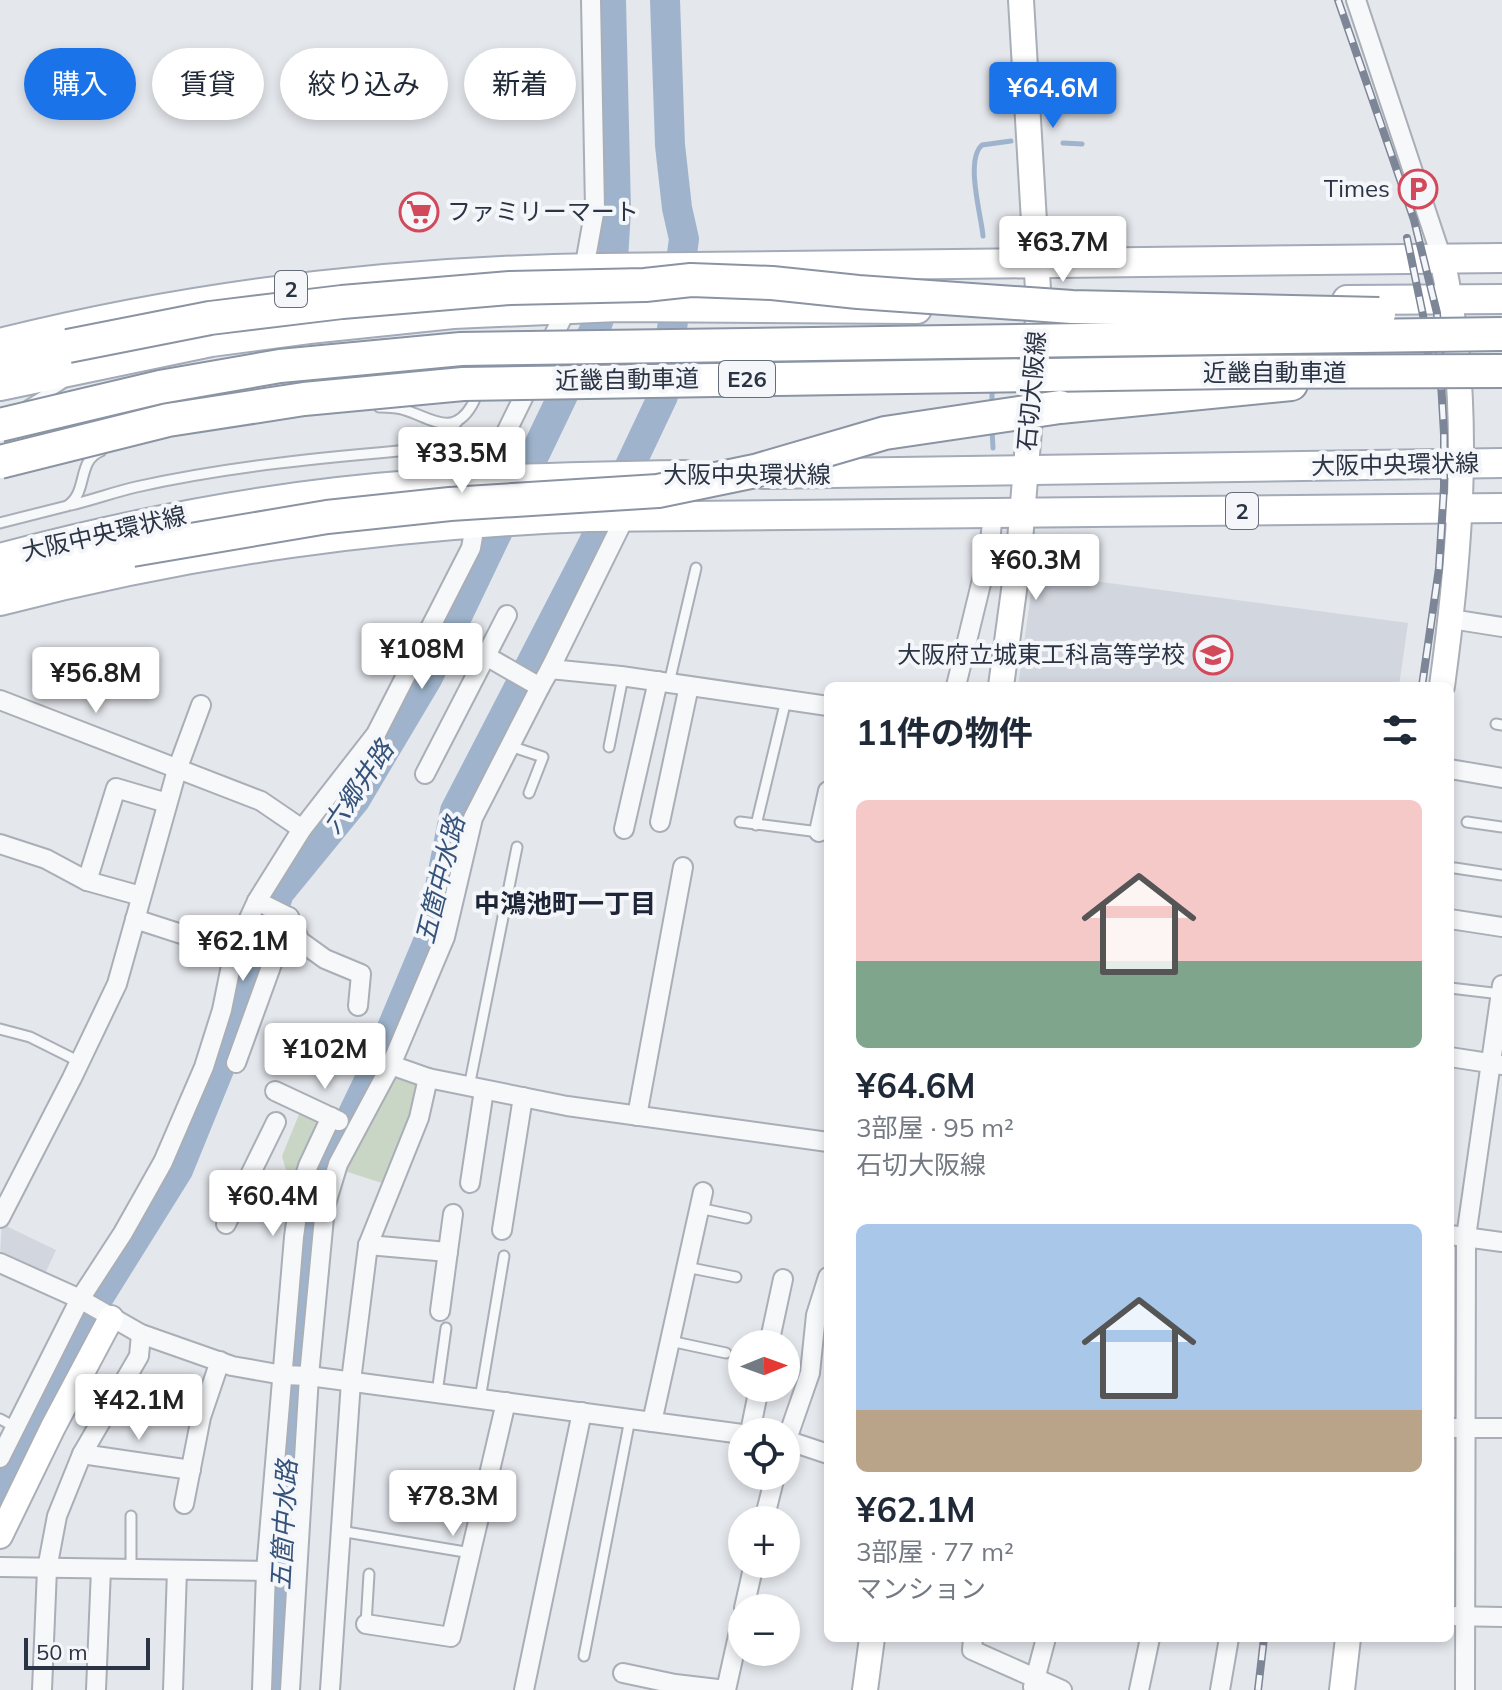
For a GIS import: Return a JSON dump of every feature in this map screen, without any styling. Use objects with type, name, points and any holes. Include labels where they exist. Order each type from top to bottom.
[{"type":"highway","points":[[0,362],[78,357],[210,318],[342,302],[510,288],[645,285],[691,280],[772,283],[1072,307],[1502,316]]},
{"type":"highway","name":"近畿自動車道","points":[[0,424],[160,387],[280,366],[461,349],[1502,334]]},
{"type":"highway","name":"近畿自動車道","points":[[0,462],[168,420],[304,399],[463,384],[1502,371]]},
{"type":"highway","points":[[0,579],[132,550],[337,515],[450,504],[658,491],[743,474],[844,443],[927,425],[1060,407],[1405,372]]},
{"type":"main road","name":"石切大阪線","points":[[1001,682],[1022,513],[1039,307],[1021,0]]},
{"type":"main road","name":"2","points":[[0,343],[105,319],[300,288],[425,275],[630,267],[1502,258]]},
{"type":"main road","points":[[1442,259],[1451,299],[1461,508],[1443,682]]},
{"type":"main road","name":"2","points":[[0,386],[78,357],[453,314],[618,307],[849,310],[1039,307],[1079,303],[1502,299]]},
{"type":"main road","name":"大阪中央環状線","points":[[0,558],[114,530],[236,506],[366,489],[497,480],[1502,463]]},
{"type":"main road","name":"2","points":[[0,601],[122,571],[222,552],[360,532],[480,521],[588,517],[1502,508]]},
{"type":"main road","points":[[0,1536],[111,1318]]},
{"type":"main road","points":[[865,1690],[871,1642]]},
{"type":"main road","points":[[1342,1690],[1348,1642]]},
{"type":"street","points":[[0,1458],[8,1423],[163,1162],[204,1067],[222,1010],[234,951],[257,901],[302,829],[376,734],[471,548],[497,480],[499,447],[576,308],[592,268],[595,208],[591,0]]},
{"type":"street","points":[[1356,0],[1442,259]]},
{"type":"street","points":[[957,682],[989,551],[993,513]]},
{"type":"street","points":[[290,1690],[309,1376],[325,1207],[338,1164],[390,1067],[445,937],[473,818],[510,746],[535,684],[550,669],[624,517]]},
{"type":"street","points":[[425,774],[507,615]]},
{"type":"street","points":[[1451,619],[1502,627]]},
{"type":"street","points":[[486,656],[535,684]]},
{"type":"street","points":[[550,669],[824,705]]},
{"type":"street","points":[[624,829],[663,682]]},
{"type":"street","points":[[660,822],[689,686]]},
{"type":"street","points":[[0,700],[261,801],[302,829]]},
{"type":"street","points":[[0,1218],[5,1196],[80,1062],[117,984],[167,803],[201,705]]},
{"type":"street","points":[[1454,770],[1502,778]]},
{"type":"street","points":[[87,881],[116,788],[167,803]]},
{"type":"street","points":[[819,832],[824,809]]},
{"type":"street","points":[[0,844],[46,859],[87,881],[141,896]]},
{"type":"street","points":[[637,1116],[683,867]]},
{"type":"street","points":[[257,901],[289,917],[300,941],[325,959],[361,974],[358,1006]]},
{"type":"street","points":[[236,1063],[289,917]]},
{"type":"street","points":[[135,919],[234,951]]},
{"type":"street","points":[[1454,920],[1502,927]]},
{"type":"street","points":[[1465,1690],[1457,1616],[1458,1236],[1496,1064],[1501,990]]},
{"type":"street","points":[[1454,1058],[1496,1064]]},
{"type":"street","points":[[390,1067],[523,1097],[824,1141]]},
{"type":"street","points":[[330,1690],[351,1381],[368,1245],[419,1118],[428,1078]]},
{"type":"street","points":[[470,1183],[477,1088]]},
{"type":"street","points":[[275,1091],[356,1129]]},
{"type":"street","points":[[502,1230],[523,1097]]},
{"type":"street","points":[[262,1690],[266,1571],[298,1208],[308,1166],[331,1117]]},
{"type":"street","points":[[226,1224],[276,1122]]},
{"type":"street","points":[[242,1190],[278,1206],[325,1207]]},
{"type":"street","points":[[652,1422],[701,1200]]},
{"type":"street","points":[[443,1320],[453,1214]]},
{"type":"street","points":[[1458,1236],[1502,1242]]},
{"type":"street","points":[[368,1245],[448,1252]]},
{"type":"street","points":[[0,1263],[83,1301],[141,1334],[220,1361],[283,1375],[351,1381],[728,1432]]},
{"type":"street","points":[[772,1330],[783,1279]]},
{"type":"street","points":[[794,1418],[810,1373],[816,1315],[824,1290]]},
{"type":"street","points":[[42,1690],[47,1569],[57,1516],[82,1454],[139,1356],[141,1334]]},
{"type":"street","points":[[184,1504],[201,1417],[220,1361]]},
{"type":"street","points":[[366,1624],[451,1637],[506,1402]]},
{"type":"street","points":[[524,1690],[582,1412]]},
{"type":"street","points":[[1458,1428],[1502,1428]]},
{"type":"street","points":[[800,1445],[824,1453]]},
{"type":"street","points":[[82,1454],[191,1470]]},
{"type":"street","points":[[0,1567],[266,1571]]},
{"type":"street","points":[[96,1690],[101,1569]]},
{"type":"street","points":[[173,1690],[177,1570]]},
{"type":"street","points":[[1457,1616],[1502,1617]]},
{"type":"street","points":[[973,1642],[972,1650],[1034,1684],[1062,1690]]},
{"type":"street","points":[[1034,1684],[1045,1642]]},
{"type":"street","points":[[1139,1690],[1149,1642]]},
{"type":"street","points":[[1220,1690],[1228,1642]]},
{"type":"street","points":[[623,1673],[674,1687],[726,1690],[731,1666]]},
{"type":"lane","points":[[0,424],[78,357]]},
{"type":"lane","points":[[0,432],[229,383],[366,366],[447,360],[467,362],[473,367],[477,381],[476,398],[470,409],[446,435],[423,449],[322,457],[225,470],[137,487],[0,523]]},
{"type":"lane","points":[[372,406],[399,408],[443,424],[459,420]]},
{"type":"lane","points":[[35,423],[53,423]]},
{"type":"lane","points":[[72,434],[84,471]]},
{"type":"lane","points":[[67,506],[78,497],[86,464],[94,454],[107,449]]},
{"type":"lane","points":[[663,682],[696,568]]},
{"type":"lane","points":[[609,747],[623,677]]},
{"type":"lane","points":[[756,825],[786,700]]},
{"type":"lane","points":[[510,746],[543,757],[529,793]]},
{"type":"lane","points":[[740,822],[819,832]]},
{"type":"lane","points":[[1467,822],[1502,827]]},
{"type":"lane","points":[[477,1088],[517,847]]},
{"type":"lane","points":[[1455,868],[1502,875]]},
{"type":"lane","points":[[1454,988],[1501,990]]},
{"type":"lane","points":[[0,1029],[30,1037],[80,1062]]},
{"type":"lane","points":[[363,1062],[390,1067]]},
{"type":"lane","points":[[701,1200],[746,1218]]},
{"type":"lane","points":[[480,1399],[504,1256]]},
{"type":"lane","points":[[686,1267],[736,1277]]},
{"type":"lane","points":[[437,1393],[443,1320]]},
{"type":"lane","points":[[670,1341],[726,1353]]},
{"type":"lane","points":[[584,1656],[630,1419]]},
{"type":"lane","points":[[131,1516],[131,1570]]},
{"type":"lane","points":[[340,1531],[471,1553]]},
{"type":"lane","points":[[366,1624],[369,1574]]},
{"type":"shaded area","name":"大阪府立城東工科高等学校","points":[[1034,573],[1408,623],[1400,682],[1019,682]]},
{"type":"shaded area","points":[[2,1224],[56,1250],[44,1276],[0,1256]]},
{"type":"green space","points":[[398,1076],[421,1083],[388,1185],[342,1170],[386,1087]]},
{"type":"green space","points":[[300,1112],[325,1123],[299,1186],[289,1181],[282,1156]]},
{"type":"waterway","name":"六郷井路","points":[[0,1496],[92,1308],[178,1170],[224,1057],[279,893],[355,800],[428,677],[598,322],[612,276],[616,210],[611,0]]},
{"type":"waterway","name":"五箇中水路","points":[[275,1690],[291,1371],[301,1267],[312,1199],[376,1066],[430,937],[455,811],[592,546],[663,396],[684,239],[670,145],[665,0]]},
{"type":"waterway","points":[[983,236],[974,175],[977,152],[982,145],[1011,141]]},
{"type":"waterway","points":[[1063,143],[1082,144]]},
{"type":"waterway","points":[[992,385],[992,407]]},
{"type":"waterway","points":[[992,429],[993,448]]},
{"type":"railway","points":[[1338,0],[1414,220],[1437,313],[1444,487],[1439,568],[1423,682]]},
{"type":"railway","points":[[1407,238],[1423,315],[1429,364]]},
{"type":"railway","points":[[1258,1690],[1264,1642]]},
{"type":"place","name":"Times","points":[[1418,189]]},
{"type":"place","name":"ファミリーマート","points":[[419,212]]},
{"type":"place","name":"大阪府立城東工科高等学校","points":[[1213,655]]},
{"type":"district","name":"中鴻池町一丁目","points":[[565,904]]}]
